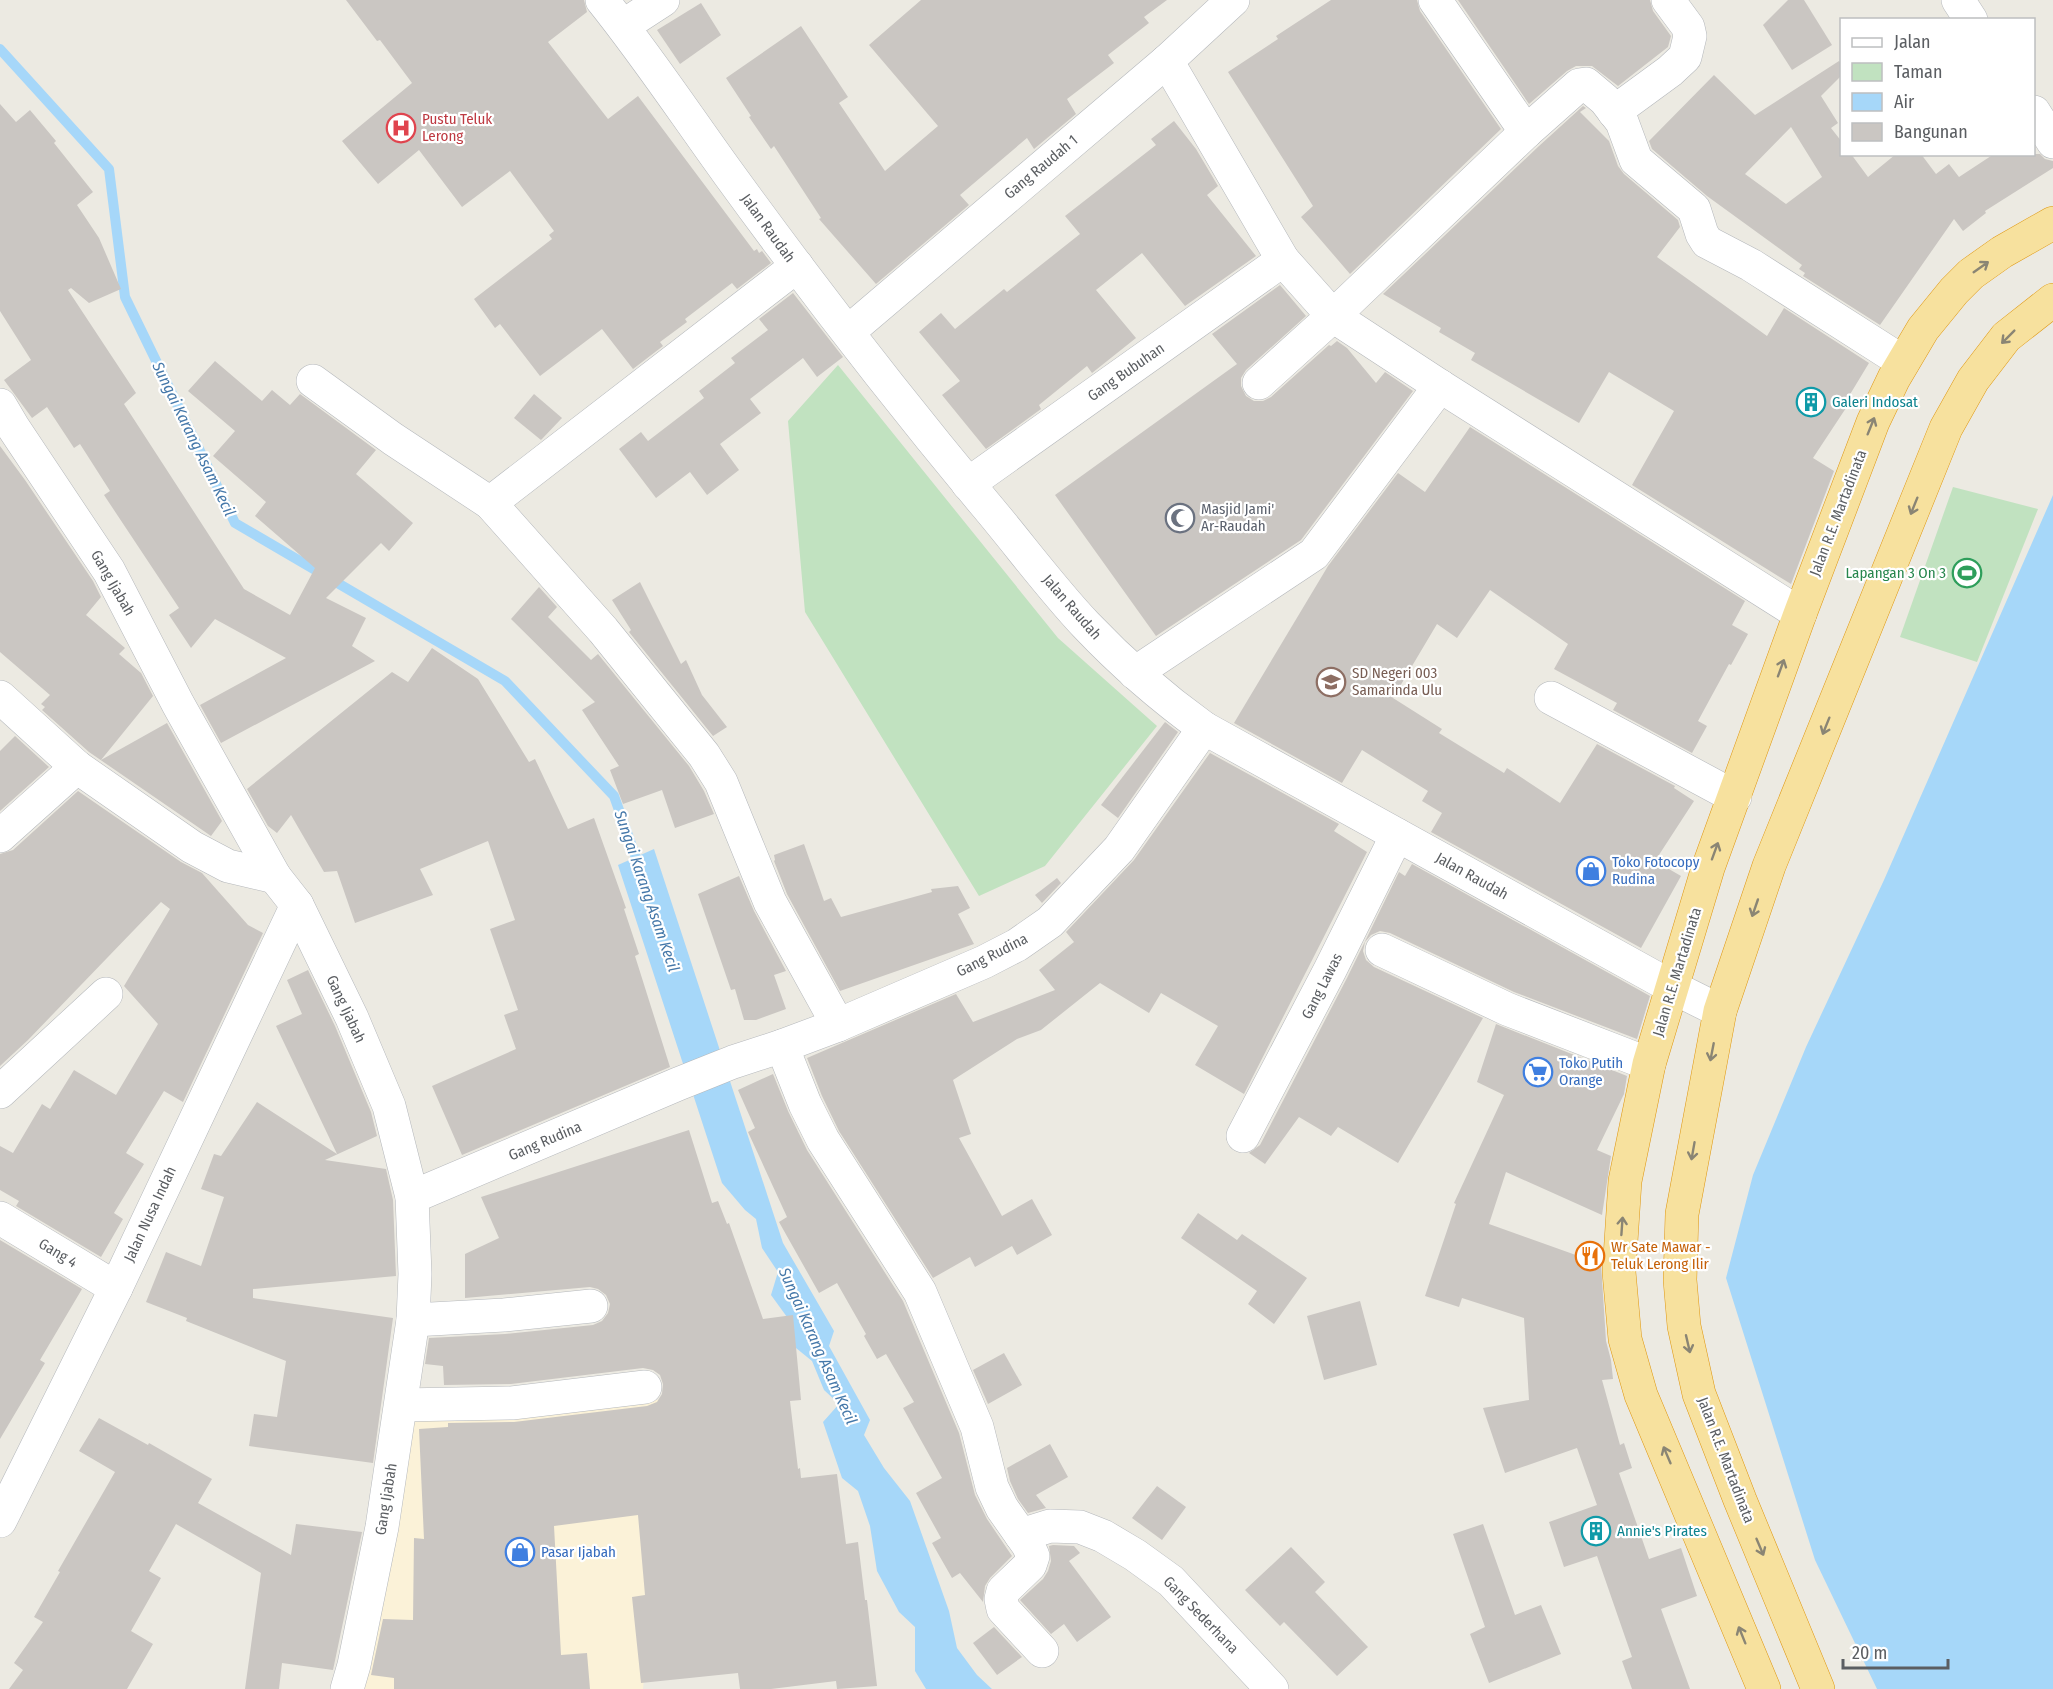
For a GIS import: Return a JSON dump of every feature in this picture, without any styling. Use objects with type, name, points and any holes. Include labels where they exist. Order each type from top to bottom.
[{"type":"highway","name":"Jalan R.E. Martadinata","points":[[1764,1689],[1641,1395],[1625,1339],[1619,1272],[1625,1181],[1650,1064],[1708,868],[1800,614],[1873,422],[1903,362],[1923,329],[1954,291],[1971,274],[2002,252],[2048,227]]},
{"type":"highway","name":"Jalan R.E. Martadinata","points":[[1818,1689],[1699,1394],[1684,1326],[1680,1280],[1682,1214],[1720,1011],[1769,866],[1946,428],[1973,380],[2006,338],[2053,300]]},
{"type":"street","name":"Jalan Raudah","points":[[602,0],[848,332],[968,483],[1084,623],[1135,673],[1163,698],[1204,728],[1672,987],[1720,1011]]},
{"type":"street","points":[[623,26],[663,0]]},
{"type":"street","name":"Gang Raudah 1","points":[[848,332],[1167,61],[1233,0]]},
{"type":"street","points":[[1435,0],[1526,132]]},
{"type":"street","points":[[1614,112],[1670,71],[1684,57],[1690,36],[1688,27],[1668,0]]},
{"type":"street","points":[[1958,0],[1970,18]]},
{"type":"street","points":[[1167,61],[1283,260],[1333,316],[1800,614]]},
{"type":"street","points":[[1259,383],[1333,316],[1526,132],[1579,85],[1586,84],[1591,86],[1614,112],[1625,129],[1630,149],[1636,160],[1694,209],[1707,242],[1751,265],[1903,362]]},
{"type":"street","points":[[2035,114],[2053,142]]},
{"type":"street","name":"Gang Bubuhan","points":[[968,483],[1283,260]]},
{"type":"street","points":[[490,503],[797,266]]},
{"type":"street","points":[[313,381],[412,452],[490,503],[603,630],[704,755],[721,782],[770,902],[838,1025]]},
{"type":"street","points":[[1135,673],[1314,554],[1440,386]]},
{"type":"street","name":"Gang Ijabah","points":[[4,423],[109,571],[178,704],[275,877],[297,905],[352,1018],[389,1106],[412,1197],[415,1275],[413,1320],[382,1527],[347,1689]]},
{"type":"street","points":[[0,697],[77,767],[192,847],[242,871],[275,877]]},
{"type":"street","points":[[1551,698],[1735,797]]},
{"type":"street","name":"Gang Rudina","points":[[412,1197],[678,1084],[838,1025],[984,962],[1017,945],[1050,922],[1119,849],[1204,728]]},
{"type":"street","points":[[0,836],[77,767]]},
{"type":"street","name":"Gang Lawas","points":[[1243,1136],[1330,970],[1397,835]]},
{"type":"street","name":"Jalan Nusa Indah","points":[[0,1521],[116,1288],[297,905]]},
{"type":"street","points":[[1382,950],[1507,1009],[1650,1064]]},
{"type":"street","points":[[0,1092],[106,994]]},
{"type":"street","points":[[782,1046],[805,1104],[824,1140],[920,1292],[977,1427],[992,1487],[1002,1508],[1022,1535],[1033,1556],[1030,1565],[1003,1591],[1001,1599],[1003,1608],[1042,1651]]},
{"type":"street","name":"Gang 4","points":[[0,1218],[116,1288]]},
{"type":"street","points":[[413,1320],[504,1315],[591,1306]]},
{"type":"street","points":[[401,1405],[512,1403],[645,1388]]},
{"type":"street","name":"Gang Sederhana","points":[[1022,1535],[1050,1526],[1080,1527],[1103,1536],[1135,1555],[1171,1581],[1272,1689]]},
{"type":"shaded area","name":"Pasar Ijabah","points":[[671,1399],[643,1689],[353,1689],[415,1416]]},
{"type":"green space","points":[[838,365],[1058,638],[1157,726],[1045,866],[979,896],[805,612],[788,421]]},
{"type":"green space","name":"Lapangan 3 On 3","points":[[1953,487],[2038,509],[1977,662],[1900,637]]},
{"type":"water","points":[[2053,495],[2053,1689],[1877,1689],[1815,1560],[1726,1278],[1753,1175],[1806,1047],[1884,880]]},
{"type":"water","points":[[654,849],[783,1243],[834,1331],[829,1346],[870,1420],[864,1435],[884,1468],[910,1501],[949,1611],[957,1648],[977,1675],[992,1689],[926,1689],[915,1671],[915,1627],[899,1612],[877,1571],[870,1526],[858,1491],[842,1478],[823,1422],[839,1404],[824,1390],[812,1361],[796,1348],[787,1317],[771,1295],[778,1272],[762,1248],[756,1219],[745,1210],[722,1183],[618,865]]},
{"type":"building","points":[[346,0],[584,0],[587,12],[548,42],[608,119],[638,96],[754,251],[757,249],[759,253],[762,251],[771,263],[737,289],[732,283],[685,319],[687,322],[660,342],[663,346],[633,369],[602,329],[540,376],[500,324],[495,328],[474,299],[552,239],[549,235],[554,231],[510,171],[462,207],[419,150],[378,184],[342,141],[412,83]]},
{"type":"building","points":[[921,0],[1167,0],[1144,17],[1149,23],[1108,55],[1114,63],[1067,99],[1076,114],[1034,149],[1027,138],[960,195],[969,205],[876,284],[819,219],[821,218],[774,146],[771,149],[726,78],[801,26],[848,97],[839,103],[885,171],[938,126],[869,45]]},
{"type":"building","points":[[1331,0],[1417,0],[1420,11],[1501,129],[1350,274],[1301,217],[1313,206],[1228,72],[1278,39],[1276,36]]},
{"type":"building","points":[[1458,0],[1650,0],[1653,11],[1671,36],[1668,47],[1618,86],[1592,66],[1576,66],[1529,104]]},
{"type":"building","points":[[1788,0],[1804,0],[1832,45],[1792,70],[1763,25]]},
{"type":"building","points":[[701,3],[721,35],[680,64],[657,30]]},
{"type":"building","points":[[1839,61],[1840,77],[1821,96],[1838,123],[1831,128],[1840,139],[1840,156],[1852,156],[1868,177],[1894,156],[1922,156],[1936,174],[1949,164],[1959,177],[1991,156],[2040,154],[2045,159],[2053,161],[2053,168],[1985,211],[1986,213],[1963,231],[1954,219],[1880,325],[1803,276],[1805,273],[1799,269],[1802,265],[1707,196],[1652,149],[1649,141],[1714,75],[1755,115]],"holes":[[[1791,127],[1822,177],[1786,204],[1745,174]]]},
{"type":"building","points":[[0,104],[16,122],[30,110],[93,192],[77,205],[99,238],[121,289],[89,303],[71,288],[68,290],[136,393],[124,404],[244,589],[290,615],[315,568],[255,516],[266,502],[213,456],[235,431],[188,391],[215,361],[262,401],[272,390],[290,405],[300,394],[376,450],[356,474],[413,523],[389,551],[381,543],[326,598],[366,618],[352,646],[375,661],[221,743],[200,705],[286,658],[215,619],[191,648],[169,615],[179,608],[104,495],[110,491],[80,444],[74,448],[47,407],[32,418],[4,380],[31,360],[0,311]]},
{"type":"building","points":[[1583,106],[1586,108],[1580,112],[1609,141],[1618,166],[1624,174],[1678,220],[1680,227],[1657,257],[1767,336],[1784,308],[1869,363],[1843,406],[1846,408],[1813,458],[1834,471],[1791,584],[1632,485],[1674,411],[1609,372],[1579,423],[1471,360],[1475,353],[1439,332],[1441,328],[1383,294]]},
{"type":"building","points":[[1174,121],[1196,149],[1218,186],[1207,195],[1256,256],[1185,306],[1142,253],[1096,290],[1136,338],[1092,373],[1087,366],[1039,405],[1041,409],[986,449],[942,395],[960,381],[919,332],[941,313],[955,329],[1004,289],[1007,292],[1080,234],[1065,216],[1156,145],[1151,139]]},
{"type":"building","points":[[1280,285],[1306,316],[1246,370],[1241,378],[1241,386],[1246,396],[1254,401],[1263,401],[1271,397],[1329,345],[1337,341],[1347,348],[1376,383],[1385,372],[1413,391],[1301,540],[1156,636],[1055,495],[1237,364],[1212,334]]},
{"type":"building","points":[[793,293],[843,357],[817,377],[803,358],[750,399],[761,413],[720,444],[739,470],[707,495],[690,472],[656,498],[619,449],[641,432],[648,441],[704,398],[699,391],[735,363],[731,358],[768,330],[759,319]]},
{"type":"building","points":[[534,394],[562,418],[541,440],[514,418]]},
{"type":"building","points":[[1470,427],[1745,601],[1732,625],[1748,634],[1698,721],[1707,726],[1692,753],[1613,710],[1617,703],[1554,669],[1568,644],[1490,590],[1457,638],[1437,624],[1393,698],[1442,729],[1439,733],[1504,773],[1507,768],[1560,803],[1597,744],[1675,786],[1674,788],[1694,801],[1655,861],[1681,876],[1641,948],[1431,832],[1442,813],[1422,801],[1428,791],[1362,750],[1342,783],[1234,723],[1328,566],[1398,473],[1425,492]]},
{"type":"building","points":[[0,446],[93,581],[101,597],[86,615],[125,648],[119,654],[141,673],[153,696],[101,760],[167,723],[222,821],[211,836],[89,752],[42,710],[45,707],[41,704],[50,695],[0,652]]},
{"type":"building","points":[[640,582],[681,664],[686,660],[702,695],[727,727],[713,736],[629,632],[631,630],[612,600]]},
{"type":"building","points":[[539,587],[557,607],[548,617],[591,660],[598,654],[689,766],[714,814],[675,828],[662,790],[623,804],[610,770],[619,766],[582,710],[595,702],[511,619]]},
{"type":"building","points":[[432,648],[478,679],[529,762],[535,759],[568,829],[594,818],[626,908],[624,909],[639,954],[635,956],[670,1067],[462,1155],[432,1086],[516,1049],[504,1015],[518,1010],[490,929],[515,920],[488,841],[420,869],[433,895],[355,923],[337,871],[324,872],[291,815],[277,833],[268,826],[247,789],[392,672],[408,682]]},
{"type":"building","points":[[1165,722],[1178,732],[1118,818],[1101,805]]},
{"type":"building","points":[[15,736],[49,767],[0,811],[0,751]]},
{"type":"building","points":[[1210,753],[1339,824],[1334,831],[1367,852],[1244,1094],[1195,1065],[1218,1026],[1161,993],[1149,1013],[1100,983],[1041,1030],[1017,1039],[953,1080],[971,1134],[959,1138],[1002,1216],[1032,1199],[1052,1235],[1017,1255],[1012,1246],[975,1267],[970,1257],[933,1278],[839,1131],[807,1058],[956,994],[973,1022],[1055,990],[1039,970],[1074,942],[1066,932],[1134,860]]},
{"type":"building","points":[[78,791],[181,862],[202,873],[248,925],[263,933],[183,1102],[164,1091],[126,1153],[144,1164],[114,1213],[123,1219],[101,1257],[16,1206],[19,1201],[0,1190],[0,1146],[13,1153],[42,1104],[50,1109],[74,1070],[116,1095],[158,1024],[124,986],[170,909],[161,902],[0,1066],[0,854],[13,850]]},
{"type":"building","points":[[804,844],[824,901],[831,898],[841,917],[932,892],[931,889],[958,886],[970,908],[958,914],[974,944],[840,991],[787,894],[774,861],[774,855]]},
{"type":"building","points":[[1412,864],[1650,996],[1637,1039],[1514,992],[1390,933],[1380,931],[1371,935],[1365,942],[1363,951],[1366,960],[1374,967],[1483,1018],[1398,1163],[1338,1127],[1331,1136],[1299,1117],[1265,1164],[1249,1153],[1260,1145],[1399,872],[1405,876]]},
{"type":"building","points":[[739,876],[754,911],[786,971],[774,975],[786,1009],[756,1020],[744,1020],[735,989],[731,990],[698,894]]},
{"type":"building","points":[[1057,878],[1061,883],[1042,903],[1035,895]]},
{"type":"building","points":[[308,970],[335,1026],[371,1112],[377,1136],[325,1160],[386,1169],[393,1200],[396,1276],[253,1289],[253,1298],[393,1318],[373,1463],[249,1446],[254,1414],[277,1417],[286,1361],[186,1321],[187,1318],[146,1302],[166,1252],[201,1266],[224,1197],[201,1189],[214,1154],[221,1156],[257,1102],[337,1154],[276,1026],[302,1014],[287,980]]},
{"type":"building","points":[[1496,1024],[1627,1076],[1624,1094],[1597,1150],[1611,1156],[1602,1215],[1506,1172],[1489,1224],[1601,1264],[1606,1341],[1613,1379],[1602,1380],[1620,1445],[1624,1443],[1632,1468],[1619,1473],[1649,1559],[1681,1548],[1697,1596],[1661,1609],[1690,1689],[1632,1689],[1622,1661],[1632,1657],[1597,1556],[1564,1567],[1549,1522],[1597,1505],[1577,1448],[1505,1473],[1483,1408],[1529,1400],[1524,1318],[1462,1298],[1459,1307],[1425,1296],[1456,1204],[1454,1203],[1504,1095],[1477,1082]]},
{"type":"building","points":[[773,1074],[807,1150],[903,1301],[959,1433],[975,1495],[987,1519],[1012,1556],[990,1578],[985,1586],[983,1602],[960,1573],[952,1578],[932,1543],[941,1538],[916,1493],[942,1478],[903,1408],[914,1402],[886,1354],[877,1359],[864,1336],[866,1334],[837,1283],[819,1293],[779,1222],[787,1217],[748,1132],[755,1128],[738,1090]]},
{"type":"building","points":[[689,1130],[712,1203],[718,1201],[727,1224],[729,1223],[763,1319],[793,1315],[801,1400],[790,1401],[798,1469],[800,1468],[801,1478],[837,1474],[846,1544],[858,1542],[877,1686],[837,1689],[836,1681],[771,1689],[740,1689],[738,1673],[641,1683],[632,1597],[645,1595],[638,1515],[554,1526],[561,1655],[587,1653],[590,1689],[394,1689],[394,1678],[371,1675],[383,1619],[413,1620],[414,1538],[424,1539],[419,1429],[448,1427],[448,1423],[514,1422],[647,1406],[657,1402],[662,1394],[663,1384],[660,1375],[653,1370],[643,1368],[511,1384],[444,1385],[443,1366],[425,1364],[429,1338],[505,1334],[593,1325],[602,1321],[608,1313],[610,1304],[606,1295],[590,1287],[465,1298],[465,1254],[499,1238],[481,1197]]},
{"type":"building","points":[[1198,1213],[1237,1240],[1242,1234],[1307,1278],[1274,1324],[1248,1304],[1257,1291],[1181,1238]]},
{"type":"building","points":[[0,1240],[82,1289],[40,1360],[45,1363],[0,1439]]},
{"type":"building","points":[[1360,1301],[1377,1365],[1324,1380],[1307,1316]]},
{"type":"building","points":[[1004,1353],[1022,1385],[988,1404],[973,1370]]},
{"type":"building","points":[[99,1418],[212,1479],[198,1503],[291,1555],[296,1524],[362,1532],[333,1670],[282,1663],[279,1689],[245,1689],[261,1573],[176,1524],[149,1571],[161,1578],[131,1631],[153,1644],[127,1689],[9,1689],[23,1670],[14,1663],[43,1622],[34,1617],[115,1472],[79,1451]]},
{"type":"building","points":[[1050,1444],[1068,1477],[1036,1495],[1046,1508],[1028,1513],[1018,1499],[1007,1468]]},
{"type":"building","points":[[1157,1486],[1186,1507],[1162,1540],[1132,1518]]},
{"type":"building","points":[[1483,1524],[1515,1615],[1541,1605],[1561,1654],[1489,1683],[1470,1634],[1485,1627],[1453,1534]]},
{"type":"building","points":[[1049,1546],[1074,1546],[1080,1553],[1069,1561],[1111,1617],[1077,1642],[1064,1624],[1051,1634],[1020,1600],[1043,1579],[1048,1571],[1051,1561]]},
{"type":"building","points":[[1291,1547],[1325,1582],[1315,1592],[1368,1647],[1337,1676],[1284,1622],[1280,1626],[1245,1590]]},
{"type":"building","points":[[994,1627],[1022,1657],[997,1675],[973,1643]]},
{"type":"waterway","name":"Sungai Karang Asam Kecil","points":[[0,49],[109,169],[125,297],[235,523],[505,681],[614,796],[640,869]]},
{"type":"place","name":"Pustu Teluk Lerong","points":[[401,128]]},
{"type":"place","name":"Galeri Indosat","points":[[1811,402]]},
{"type":"place","name":"Masjid Jami' Ar-Raudah","points":[[1180,518]]},
{"type":"place","name":"Lapangan 3 On 3","points":[[1967,573]]},
{"type":"place","name":"SD Negeri 003 Samarinda Ulu","points":[[1331,682]]},
{"type":"place","name":"Toko Fotocopy Rudina","points":[[1591,871]]},
{"type":"place","name":"Toko Putih Orange","points":[[1538,1072]]},
{"type":"place","name":"Wr Sate Mawar - Teluk Lerong Ilir","points":[[1590,1256]]},
{"type":"place","name":"Annie's Pirates","points":[[1596,1531]]},
{"type":"place","name":"Pasar Ijabah","points":[[520,1552]]}]
